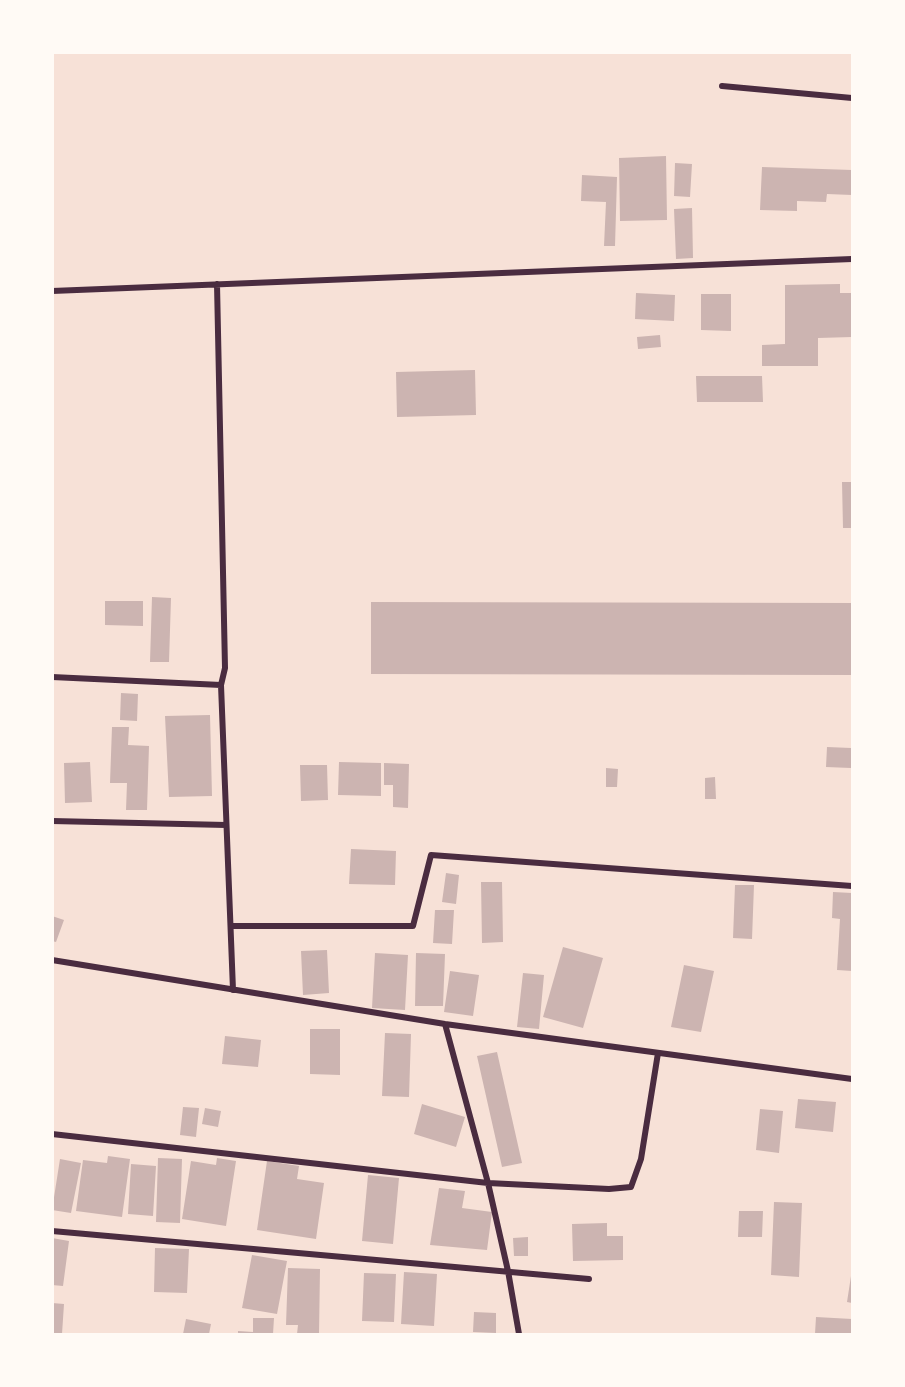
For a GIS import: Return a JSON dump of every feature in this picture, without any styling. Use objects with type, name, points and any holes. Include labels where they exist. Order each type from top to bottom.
[{"type":"street","points":[[722,86],[852,98]]},
{"type":"street","points":[[52,291],[852,259]]},
{"type":"street","points":[[217,284],[225,668],[221,685],[233,990]]},
{"type":"street","points":[[52,677],[221,685]]},
{"type":"street","points":[[52,820],[226,825]]},
{"type":"street","points":[[231,926],[413,926],[431,855],[852,886]]},
{"type":"street","points":[[52,960],[445,1024],[852,1079]]},
{"type":"street","points":[[445,1024],[488,1183],[508,1271],[519,1335]]},
{"type":"street","points":[[52,1134],[488,1183],[609,1189],[631,1187],[641,1159],[658,1053]]},
{"type":"street","points":[[52,1231],[589,1279]]},
{"type":"building","points":[[666,156],[667,220],[620,221],[619,158]]},
{"type":"building","points":[[675,163],[692,164],[690,197],[674,196]]},
{"type":"building","points":[[762,167],[852,170],[852,195],[827,194],[826,202],[797,201],[797,211],[760,210]]},
{"type":"building","points":[[582,175],[617,177],[615,246],[604,246],[606,202],[581,201]]},
{"type":"building","points":[[692,208],[693,258],[676,259],[674,209]]},
{"type":"building","points":[[840,284],[840,293],[852,293],[852,337],[818,338],[818,366],[762,366],[762,345],[785,344],[785,285]]},
{"type":"building","points":[[636,293],[675,295],[674,321],[635,319]]},
{"type":"building","points":[[701,294],[731,294],[731,331],[701,330]]},
{"type":"building","points":[[660,335],[661,347],[638,349],[637,337]]},
{"type":"building","points":[[475,370],[476,415],[397,417],[396,372]]},
{"type":"building","points":[[696,376],[762,376],[763,402],[697,402]]},
{"type":"building","points":[[842,482],[852,482],[852,528],[843,528]]},
{"type":"building","points":[[152,597],[171,598],[169,662],[150,662]]},
{"type":"building","points":[[105,601],[143,601],[143,626],[105,625]]},
{"type":"building","points":[[371,602],[852,603],[852,675],[371,674]]},
{"type":"building","points":[[121,693],[138,694],[137,721],[120,720]]},
{"type":"building","points":[[210,715],[212,796],[169,797],[165,716]]},
{"type":"building","points":[[112,727],[129,727],[128,745],[149,746],[147,810],[126,810],[127,783],[110,783]]},
{"type":"building","points":[[827,747],[851,748],[851,768],[826,767]]},
{"type":"building","points":[[90,762],[92,802],[65,803],[64,763]]},
{"type":"building","points":[[339,762],[381,763],[381,796],[338,795]]},
{"type":"building","points":[[384,763],[409,764],[408,808],[393,807],[393,785],[384,785]]},
{"type":"building","points":[[300,765],[327,765],[328,800],[301,801]]},
{"type":"building","points":[[606,768],[618,769],[617,787],[606,787]]},
{"type":"building","points":[[715,777],[716,799],[705,799],[705,778]]},
{"type":"building","points":[[351,849],[396,851],[395,885],[349,884]]},
{"type":"building","points":[[446,873],[459,875],[456,904],[442,902]]},
{"type":"building","points":[[481,882],[502,882],[503,942],[482,943]]},
{"type":"building","points":[[735,885],[754,885],[752,939],[733,938]]},
{"type":"building","points":[[833,892],[852,893],[852,971],[837,970],[840,919],[832,918]]},
{"type":"building","points":[[435,910],[454,910],[452,944],[433,943]]},
{"type":"building","points":[[52,916],[64,920],[56,942],[52,941]]},
{"type":"building","points":[[563,947],[603,958],[583,1028],[543,1017]]},
{"type":"building","points":[[327,950],[329,993],[303,995],[301,951]]},
{"type":"building","points":[[375,953],[408,955],[405,1010],[372,1008]]},
{"type":"building","points":[[416,953],[445,954],[443,1006],[415,1006]]},
{"type":"building","points":[[684,965],[714,971],[701,1032],[671,1027]]},
{"type":"building","points":[[450,971],[479,975],[473,1016],[444,1012]]},
{"type":"building","points":[[523,973],[544,975],[539,1029],[517,1027]]},
{"type":"building","points":[[310,1029],[340,1029],[340,1075],[310,1074]]},
{"type":"building","points":[[385,1033],[411,1034],[409,1097],[382,1096]]},
{"type":"building","points":[[225,1036],[261,1040],[258,1067],[222,1064]]},
{"type":"building","points":[[497,1052],[522,1163],[502,1167],[477,1056]]},
{"type":"building","points":[[798,1099],[836,1102],[833,1132],[795,1128]]},
{"type":"building","points":[[422,1104],[465,1117],[456,1147],[414,1134]]},
{"type":"building","points":[[183,1107],[199,1108],[196,1137],[180,1135]]},
{"type":"building","points":[[205,1108],[221,1111],[218,1127],[202,1124]]},
{"type":"building","points":[[760,1109],[783,1111],[779,1153],[756,1150]]},
{"type":"building","points":[[108,1156],[130,1159],[122,1217],[76,1211],[83,1160],[107,1163]]},
{"type":"building","points":[[158,1158],[182,1159],[180,1223],[156,1222]]},
{"type":"building","points":[[217,1158],[236,1161],[226,1226],[182,1219],[191,1161],[216,1165]]},
{"type":"building","points":[[60,1159],[81,1163],[71,1213],[52,1210]]},
{"type":"building","points":[[267,1161],[299,1166],[297,1179],[324,1183],[316,1239],[257,1230]]},
{"type":"building","points":[[131,1164],[156,1166],[153,1216],[128,1214]]},
{"type":"building","points":[[368,1175],[399,1178],[393,1244],[362,1241]]},
{"type":"building","points":[[439,1188],[465,1191],[462,1208],[492,1212],[487,1250],[430,1245]]},
{"type":"building","points":[[774,1202],[802,1203],[799,1277],[771,1275]]},
{"type":"building","points":[[739,1211],[763,1211],[762,1237],[738,1237]]},
{"type":"building","points":[[607,1223],[607,1236],[623,1236],[623,1260],[573,1261],[572,1224]]},
{"type":"building","points":[[528,1237],[528,1256],[514,1256],[513,1238]]},
{"type":"building","points":[[52,1238],[69,1241],[63,1286],[52,1285]]},
{"type":"building","points":[[155,1248],[189,1249],[187,1293],[154,1292]]},
{"type":"building","points":[[252,1255],[287,1261],[277,1314],[242,1308]]},
{"type":"building","points":[[288,1268],[320,1269],[319,1334],[297,1334],[298,1325],[286,1325]]},
{"type":"building","points":[[404,1272],[437,1274],[434,1326],[401,1324]]},
{"type":"building","points":[[364,1273],[396,1274],[394,1322],[362,1321]]},
{"type":"building","points":[[852,1276],[852,1303],[847,1302]]},
{"type":"building","points":[[52,1303],[64,1304],[62,1334],[52,1334]]},
{"type":"building","points":[[474,1312],[496,1313],[496,1333],[473,1332]]},
{"type":"building","points":[[816,1317],[852,1319],[852,1334],[815,1334]]},
{"type":"building","points":[[253,1318],[274,1318],[273,1334],[238,1334],[238,1331],[253,1332]]},
{"type":"building","points":[[186,1319],[211,1324],[209,1334],[183,1334]]}]
